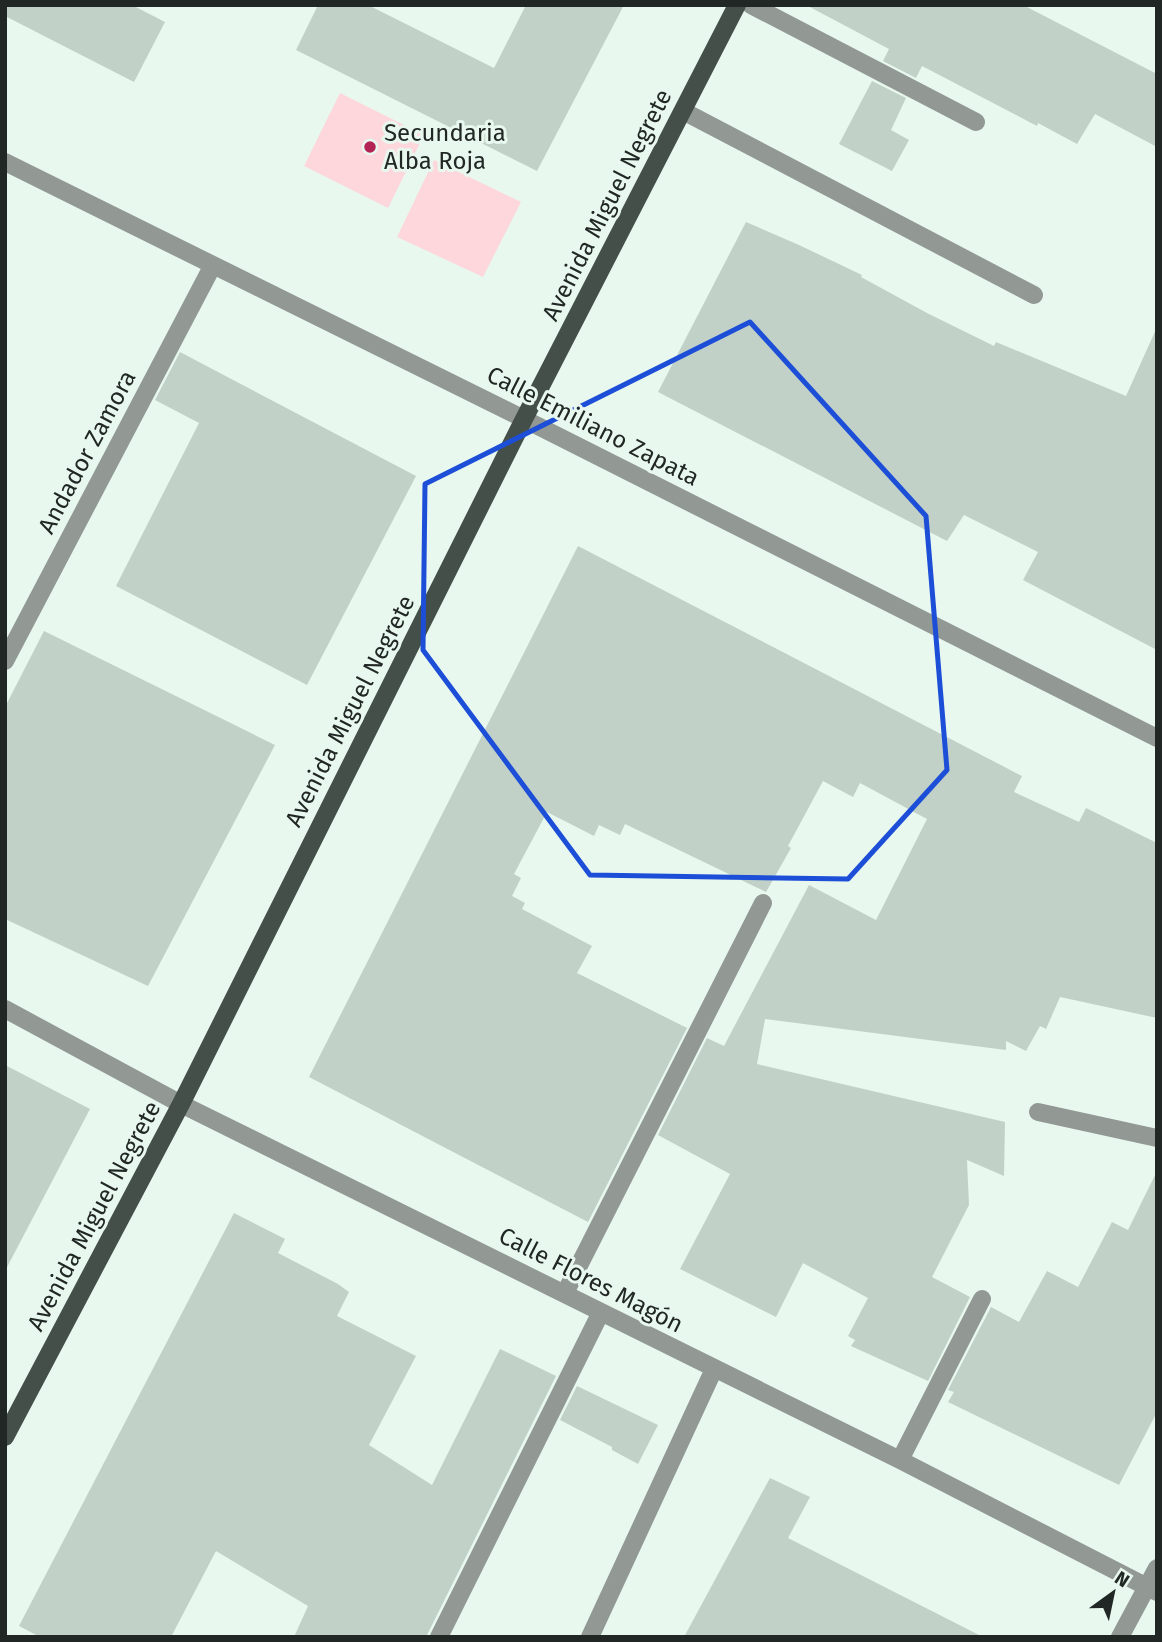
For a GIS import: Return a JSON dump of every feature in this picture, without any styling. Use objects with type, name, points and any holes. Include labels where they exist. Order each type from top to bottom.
[{"type":"main road","name":"Avenida Miguel Negrete","points":[[5,1437],[181,1104],[524,419],[737,5]]},
{"type":"street","points":[[751,5],[976,122]]},
{"type":"street","points":[[683,111],[1034,295]]},
{"type":"street","name":"Calle Emiliano Zapata","points":[[5,162],[524,419],[1157,738]]},
{"type":"street","name":"Andador Zamora","points":[[5,661],[213,265]]},
{"type":"street","points":[[565,1293],[763,903]]},
{"type":"street","name":"Calle Flores Magón","points":[[5,1009],[181,1104],[900,1460],[1152,1590]]},
{"type":"street","points":[[1038,1112],[1157,1138]]},
{"type":"street","points":[[900,1460],[982,1299]]},
{"type":"street","points":[[439,1637],[601,1312]]},
{"type":"street","points":[[590,1637],[714,1369]]},
{"type":"street","points":[[1121,1637],[1152,1590],[1157,1568]]},
{"type":"highlighted area","points":[[750,322],[926,516],[947,770],[848,879],[590,875],[423,650],[425,484]]},
{"type":"shaded area","points":[[340,93],[424,135],[388,208],[304,166]]},
{"type":"shaded area","points":[[434,160],[521,202],[483,277],[397,237]]},
{"type":"building","points":[[5,5],[132,5],[165,22],[134,82],[5,16]]},
{"type":"building","points":[[318,5],[368,5],[494,68],[526,5],[624,5],[537,171],[296,50]]},
{"type":"building","points":[[806,5],[1023,5],[1157,74],[1157,147],[1095,114],[1077,144],[922,66],[916,78],[883,61],[889,49]]},
{"type":"building","points":[[872,81],[906,98],[891,130],[909,140],[892,171],[839,144]]},
{"type":"building","points":[[746,222],[862,275],[861,277],[927,313],[994,346],[996,342],[1126,396],[1157,327],[1157,650],[1023,580],[1038,552],[964,515],[947,541],[658,392]]},
{"type":"building","points":[[180,352],[416,476],[307,685],[116,586],[199,423],[155,400]]},
{"type":"building","points":[[578,546],[1022,776],[1014,792],[1079,822],[1086,808],[1157,843],[1157,1018],[1060,997],[1046,1029],[1040,1026],[1026,1051],[1006,1041],[1006,1050],[765,1019],[757,1064],[1005,1122],[1004,1176],[967,1160],[969,1205],[932,1277],[970,1297],[928,1381],[851,1346],[855,1340],[848,1336],[868,1298],[803,1263],[776,1317],[680,1269],[730,1174],[658,1135],[707,1038],[724,1046],[809,885],[876,920],[927,819],[860,783],[853,797],[823,781],[788,846],[791,848],[766,892],[625,824],[620,835],[599,825],[594,836],[547,812],[514,874],[521,878],[512,896],[525,903],[522,909],[592,946],[577,973],[687,1028],[588,1222],[309,1077]]},
{"type":"building","points":[[44,631],[275,745],[148,986],[5,919],[5,707]]},
{"type":"building","points":[[5,1065],[90,1109],[5,1271]]},
{"type":"building","points":[[1157,1171],[1157,1412],[1119,1485],[948,1402],[954,1392],[948,1390],[991,1307],[1019,1322],[1047,1271],[1078,1287],[1112,1222],[1128,1230]]},
{"type":"building","points":[[234,1213],[285,1239],[278,1253],[349,1292],[337,1316],[416,1356],[369,1445],[432,1485],[500,1349],[556,1376],[426,1637],[294,1637],[308,1606],[216,1551],[171,1637],[40,1637],[19,1626]]},
{"type":"building","points":[[577,1386],[658,1425],[638,1464],[560,1420]]},
{"type":"building","points":[[770,1478],[810,1497],[788,1538],[983,1637],[684,1637]]},
{"type":"place","name":"Secundaria Alba Roja","points":[[370,147]]}]
